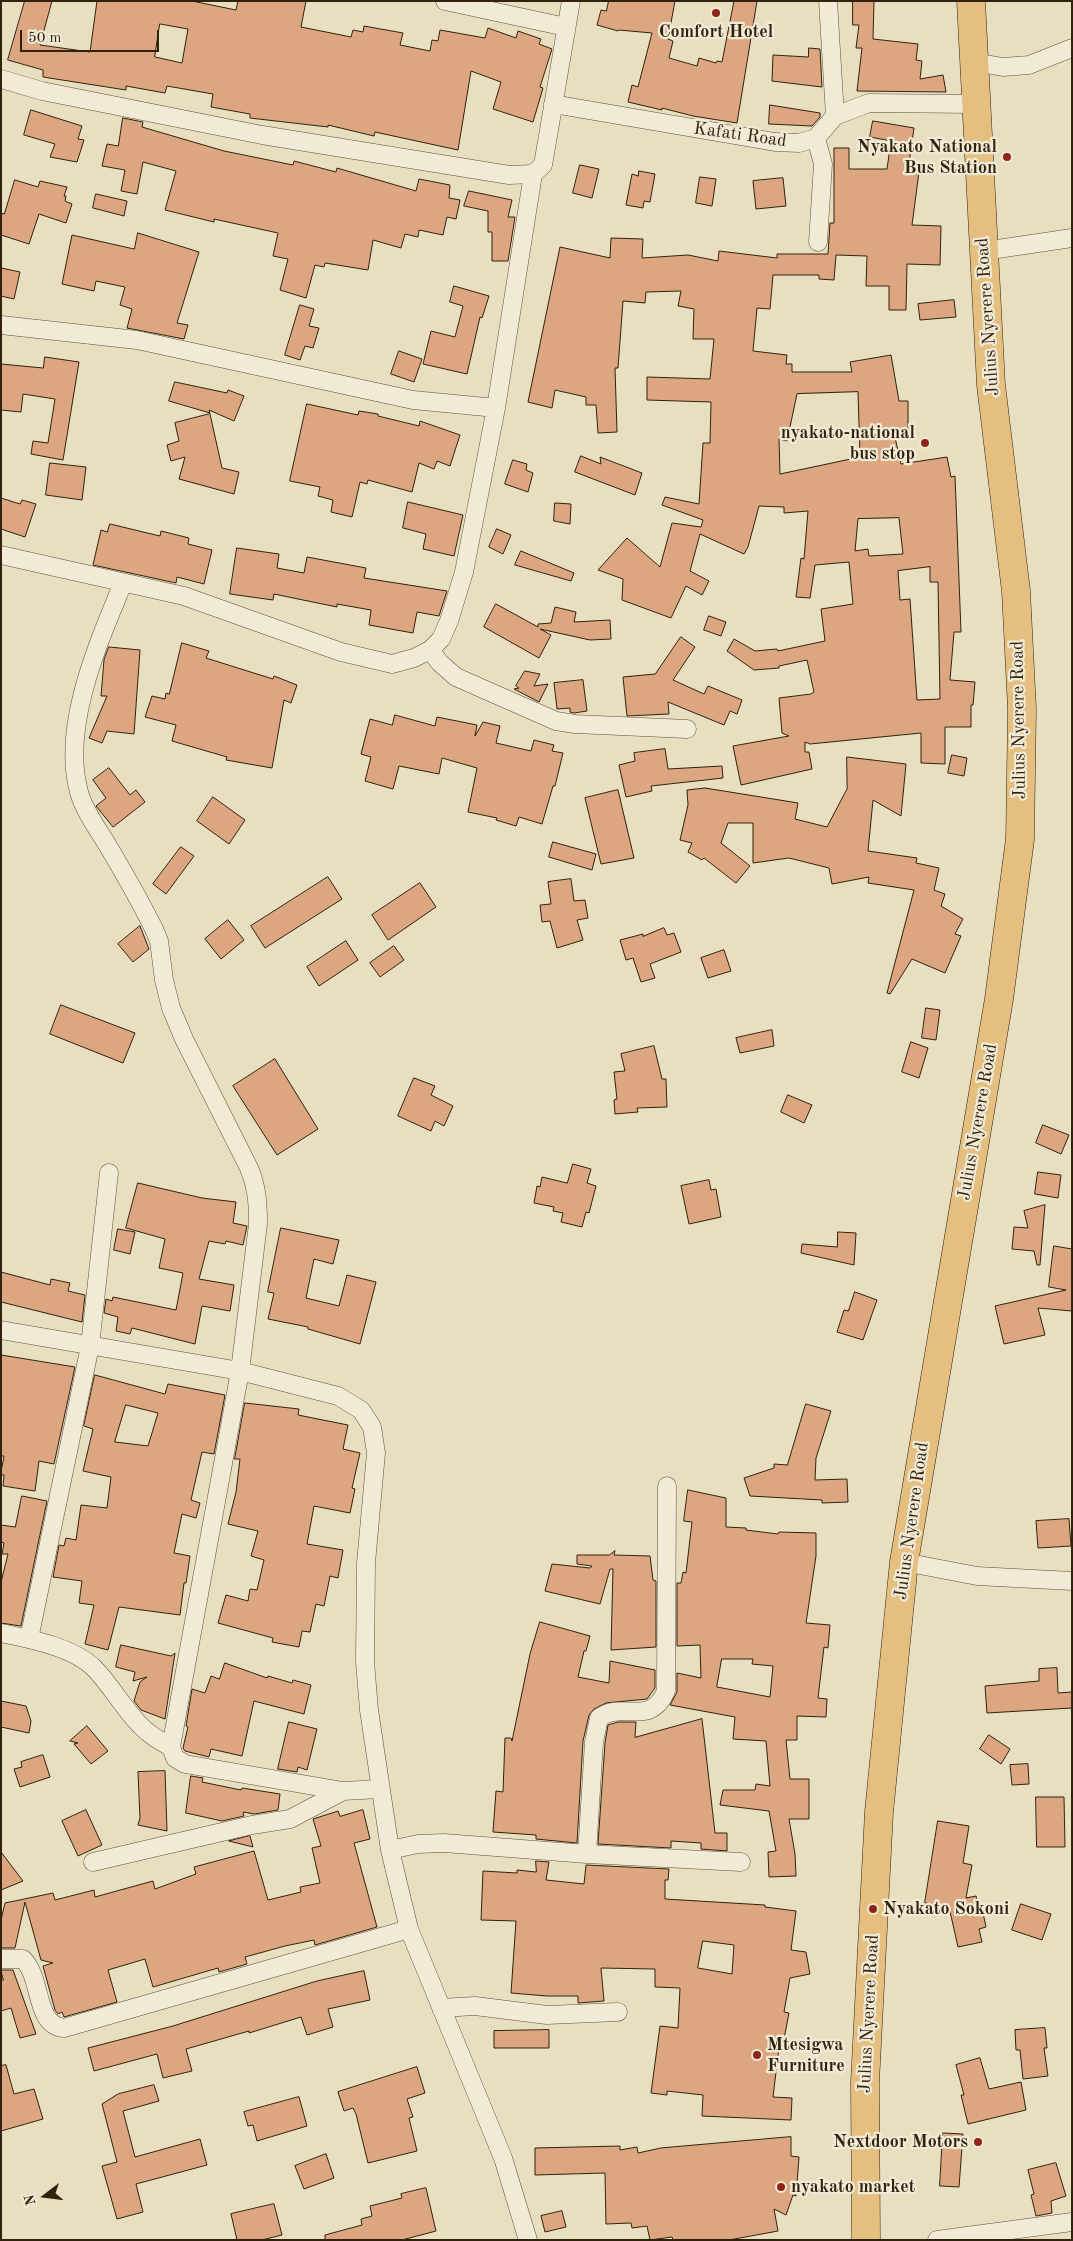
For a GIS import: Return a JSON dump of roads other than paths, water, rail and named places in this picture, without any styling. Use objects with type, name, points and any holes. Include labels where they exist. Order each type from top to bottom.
[{"type":"highway","name":"Julius Nyerere Road","points":[[866,2240],[865,2082],[879,1812],[904,1562],[999,999],[1020,839],[1022,709],[1016,591],[991,385],[971,1]]},
{"type":"street","points":[[445,1],[566,27]]},
{"type":"street","points":[[1,555],[184,596],[342,652],[392,664],[414,658],[430,650],[441,639],[450,621],[464,572],[496,408],[533,174],[542,165],[571,1]]},
{"type":"street","points":[[828,1],[835,116]]},
{"type":"street","points":[[974,62],[1003,67],[1029,65],[1072,48]]},
{"type":"street","points":[[1,79],[42,91],[262,135],[509,174],[533,174]]},
{"type":"street","points":[[818,242],[823,164],[816,138],[835,116],[869,103],[975,104]]},
{"type":"street","name":"Kafati Road","points":[[553,104],[775,142],[799,144],[816,138]]},
{"type":"street","points":[[984,251],[1072,238]]},
{"type":"street","points":[[1,325],[137,340],[413,400],[496,408]]},
{"type":"street","points":[[123,583],[96,650],[84,690],[77,725],[75,759],[79,793],[154,929],[159,942],[164,980],[184,1039],[256,1185],[258,1224],[240,1371],[171,1748],[175,1758],[185,1764],[343,1791],[380,1789]]},
{"type":"street","points":[[430,650],[440,664],[456,677],[556,721],[575,724],[687,729]]},
{"type":"street","points":[[29,1639],[90,1346],[109,1173]]},
{"type":"street","points":[[1,1330],[240,1371],[338,1396],[361,1410],[372,1426],[376,1453],[366,1563],[365,1662],[369,1710],[390,1850],[409,1929],[503,2158],[528,2240]]},
{"type":"street","points":[[587,1854],[594,1742],[599,1718],[609,1713],[651,1710],[661,1702],[666,1691],[667,1486]]},
{"type":"street","points":[[904,1562],[977,1576],[1072,1581]]},
{"type":"street","points":[[1,1633],[29,1639],[84,1660],[94,1668],[140,1725],[153,1737],[171,1748]]},
{"type":"street","points":[[93,1862],[252,1825],[290,1819],[343,1791]]},
{"type":"street","points":[[390,1850],[418,1844],[444,1844],[741,1862]]},
{"type":"street","points":[[1,1959],[23,1959],[30,1966],[46,2019],[54,2027],[64,2028],[409,1929]]},
{"type":"street","points":[[441,2008],[475,2006],[547,2015],[618,2012]]},
{"type":"street","points":[[937,2240],[1072,2222]]},
{"type":"place","name":"Comfort Hotel","points":[[716,13]]},
{"type":"place","name":"Nyakato National Bus Station","points":[[1007,157]]},
{"type":"place","name":"nyakato-national bus stop","points":[[925,443]]},
{"type":"place","name":"Nyakato Sokoni","points":[[873,1909]]},
{"type":"place","name":"Mtesigwa Furniture","points":[[757,2055]]},
{"type":"place","name":"Nextdoor Motors","points":[[978,2142]]},
{"type":"place","name":"nyakato market","points":[[781,2187]]}]
